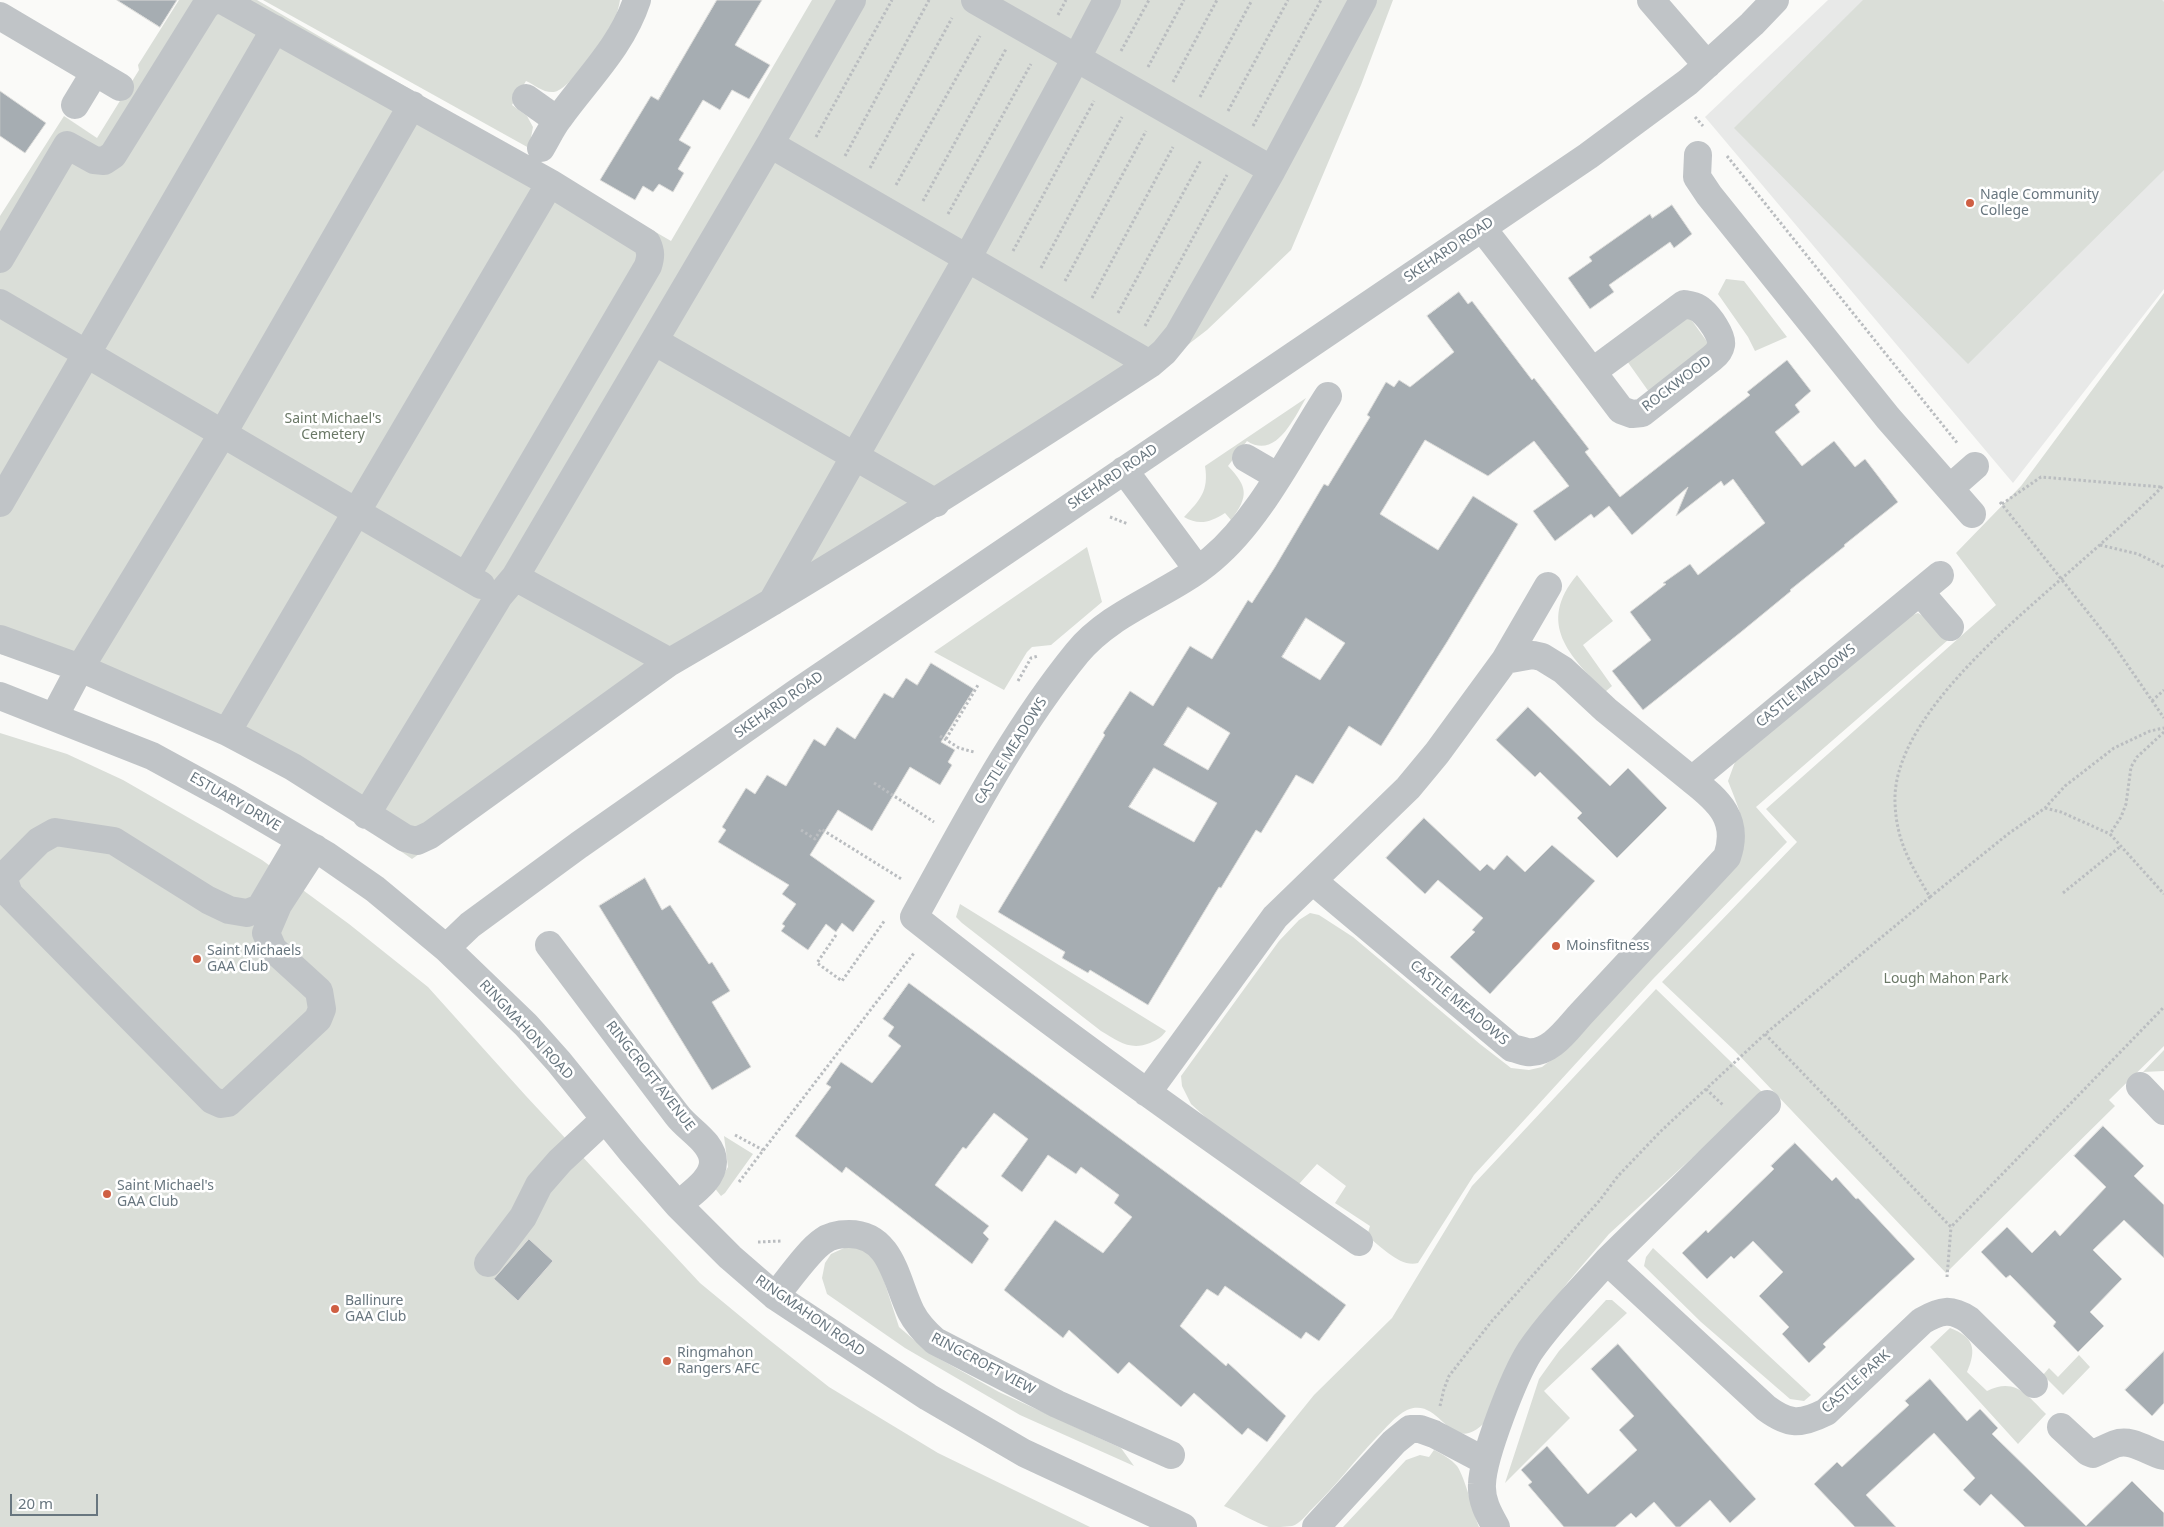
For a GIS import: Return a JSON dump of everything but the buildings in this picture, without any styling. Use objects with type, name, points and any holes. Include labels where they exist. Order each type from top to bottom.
[{"type":"street","points":[[0,259],[67,146],[94,160],[104,161],[113,156],[205,8],[211,1],[220,0],[550,183],[647,243],[651,257],[466,576]]},
{"type":"street","points":[[541,148],[558,120],[611,53],[631,18],[637,0]]},
{"type":"street","points":[[366,814],[507,586],[654,340],[770,144],[852,0]]},
{"type":"street","points":[[770,605],[968,258],[1107,0]]},
{"type":"street","points":[[0,639],[80,668],[227,732],[293,767],[405,838],[417,840],[430,835],[670,662],[770,605],[936,503],[1150,364],[1164,352],[1178,335],[1272,170],[1363,0]]},
{"type":"street","points":[[1651,0],[1707,66]]},
{"type":"street","name":"SKEHARD ROAD","points":[[446,948],[470,925],[578,845],[799,691],[1588,156],[1688,82],[1775,0]]},
{"type":"street","points":[[984,5],[1272,170]]},
{"type":"street","points":[[0,16],[120,87]]},
{"type":"street","points":[[0,503],[274,29]]},
{"type":"street","points":[[75,105],[94,72]]},
{"type":"street","points":[[526,98],[558,120]]},
{"type":"street","points":[[54,717],[80,668],[223,433],[412,105]]},
{"type":"street","points":[[1703,143],[1697,177],[1709,195],[1888,418],[1972,514]]},
{"type":"street","points":[[770,144],[1150,364]]},
{"type":"street","points":[[227,732],[550,183]]},
{"type":"street","name":"ROCKWOOD","points":[[1482,228],[1621,410],[1632,414],[1642,413],[1712,358],[1719,351],[1722,344],[1720,336],[1703,312],[1694,306],[1684,304],[1592,372]]},
{"type":"street","points":[[0,303],[466,576],[507,586],[670,662]]},
{"type":"street","points":[[654,340],[936,503]]},
{"type":"street","name":"CASTLE MEADOWS","points":[[1328,396],[1257,508],[1234,539],[1198,570],[1155,597],[1121,615],[1100,630],[1076,654],[1038,707],[987,786],[914,917],[998,983],[1147,1093],[1359,1242]]},
{"type":"street","points":[[1246,458],[1277,476]]},
{"type":"street","points":[[1950,488],[1975,466]]},
{"type":"street","points":[[1124,470],[1198,570]]},
{"type":"street","name":"CASTLE MEADOWS","points":[[1692,780],[1930,584],[1950,626]]},
{"type":"street","points":[[1147,1093],[1275,917],[1386,811],[1423,771],[1505,660],[1548,586]]},
{"type":"street","name":"CASTLE MEADOWS","points":[[1313,881],[1512,1048],[1528,1052],[1542,1050],[1557,1040],[1727,857],[1731,834],[1728,817],[1717,800],[1606,710],[1564,670],[1542,657],[1533,655],[1505,660]]},
{"type":"street","name":"ESTUARY DRIVE","points":[[0,696],[152,756],[308,844],[376,889],[446,948]]},
{"type":"street","points":[[55,832],[114,841],[208,900],[229,910],[247,913],[260,908],[308,844],[266,933],[273,949],[319,991],[322,1009],[318,1018],[228,1103],[220,1104],[212,1100],[9,894],[4,880],[8,872],[39,841],[55,832]]},
{"type":"street","name":"RINGCROFT AVENUE","points":[[550,945],[679,1118],[709,1147],[712,1153],[712,1170],[708,1177],[678,1205]]},
{"type":"street","name":"RINGMAHON ROAD","points":[[446,948],[526,1025],[678,1205],[730,1257],[776,1296],[928,1397],[1024,1453],[1167,1524]]},
{"type":"street","points":[[1496,1527],[1483,1501],[1482,1482],[1486,1461],[1513,1387],[1529,1353],[1540,1337],[1607,1261],[1767,1104]]},
{"type":"street","points":[[488,1263],[523,1217],[539,1185],[560,1161],[605,1119]]},
{"type":"street","name":"RINGCROFT VIEW","points":[[776,1296],[824,1240],[840,1234],[857,1234],[877,1243],[886,1252],[911,1313],[923,1330],[935,1341],[1057,1404],[1171,1455]]},
{"type":"street","name":"CASTLE PARK","points":[[1607,1261],[1766,1408],[1780,1418],[1792,1422],[1806,1422],[1826,1412],[1922,1321],[1933,1314],[1946,1311],[1958,1312],[1969,1320],[2034,1384]]},
{"type":"street","points":[[2061,1428],[2088,1452],[2093,1454],[2115,1444],[2124,1443],[2164,1456]]},
{"type":"street","points":[[1316,1527],[1350,1489],[1410,1430],[1415,1429],[1434,1434],[1486,1461]]},
{"type":"path","points":[[802,162],[892,0]]},
{"type":"path","points":[[832,180],[929,0]]},
{"type":"path","points":[[1000,276],[1076,58],[1066,0]]},
{"type":"path","points":[[935,238],[1076,58],[1149,0]]},
{"type":"path","points":[[1028,292],[1184,0]]},
{"type":"path","points":[[1051,306],[1217,0]]},
{"type":"path","points":[[1078,322],[1252,0]]},
{"type":"path","points":[[1104,338],[1288,0]]},
{"type":"path","points":[[883,209],[984,5]]},
{"type":"path","points":[[856,193],[953,17]]},
{"type":"path","points":[[910,224],[1019,25]]},
{"type":"path","points":[[1696,116],[1703,143]]},
{"type":"path","points":[[1726,155],[1975,466],[2002,504],[2113,644],[2164,718]]},
{"type":"path","points":[[2002,504],[2041,477],[2163,486]]},
{"type":"path","points":[[1930,897],[1899,840],[1895,801],[1902,763],[1917,732],[1944,693],[2015,620],[2163,486]]},
{"type":"path","points":[[2100,545],[2138,554],[2164,567]]},
{"type":"path","points":[[946,739],[978,685]]},
{"type":"path","points":[[2152,701],[2164,690]]},
{"type":"path","points":[[1434,1434],[1444,1389],[1449,1376],[1490,1322],[1649,1144],[1765,1034],[1930,897],[2008,834],[2044,808],[2065,786],[2114,748],[2150,731],[2164,728]]},
{"type":"path","points":[[2110,834],[2121,817],[2126,804],[2131,767],[2137,758],[2164,732]]},
{"type":"path","points":[[940,736],[959,748],[975,752]]},
{"type":"path","points":[[874,783],[941,826]]},
{"type":"path","points":[[2044,808],[2061,812],[2110,834],[2164,894]]},
{"type":"path","points":[[801,830],[816,839],[821,829],[908,882]]},
{"type":"path","points":[[2063,893],[2121,846]]},
{"type":"path","points":[[734,1189],[912,954],[919,951]]},
{"type":"path","points":[[1947,1278],[1951,1227],[2164,1007]]},
{"type":"path","points":[[1765,1034],[1951,1227]]},
{"type":"path","points":[[758,1242],[788,1240]]},
{"type":"shaded area","name":"Nagle Community College","points":[[1828,0],[2164,0],[2164,289],[2013,483],[1705,117]]},
{"type":"green space","name":"Saint Michael's Cemetery","points":[[179,0],[257,0],[671,241],[812,0],[1393,0],[1361,85],[1291,250],[1207,330],[1159,367],[1064,430],[678,673],[412,859],[358,822],[233,746],[57,670],[0,654],[0,216],[64,116],[97,138],[139,70],[138,65]]},
{"type":"green space","points":[[263,0],[620,0],[615,19],[606,36],[582,68],[567,84],[560,90],[550,92],[526,81],[512,105],[527,116],[533,127],[529,148]]},
{"type":"green space","name":"Nagle Community College","points":[[1863,0],[2162,0],[2164,2],[2164,170],[1968,364],[1734,128]]},
{"type":"green space","points":[[1726,279],[1744,281],[1787,337],[1755,351],[1748,337],[1718,294]]},
{"type":"green space","name":"Lough Mahon Park","points":[[2164,293],[2164,1046],[2109,1100],[2115,1106],[1946,1273],[1735,1051],[1662,982],[1797,842],[1766,809],[1996,605],[1956,553],[2021,486]]},
{"type":"green space","points":[[1685,318],[1690,318],[1708,343],[1707,347],[1649,392],[1627,361]]},
{"type":"green space","points":[[1306,398],[1290,425],[1275,441],[1267,445],[1257,445],[1247,441],[1228,466],[1235,473],[1244,492],[1241,504],[1231,520],[1225,513],[1205,522],[1189,520],[1184,517],[1202,494],[1206,482],[1205,466]]},
{"type":"green space","points":[[1087,547],[1102,602],[1051,645],[1032,647],[1004,690],[934,652]]},
{"type":"green space","points":[[1577,575],[1613,621],[1583,645],[1612,686],[1605,692],[1580,665],[1562,638],[1559,624],[1559,609],[1565,593]]},
{"type":"green space","points":[[1918,613],[1928,619],[1948,640],[1756,807],[1787,842],[1653,979],[1474,1175],[1418,1263],[1411,1264],[1398,1259],[1367,1236],[1370,1226],[1335,1203],[1346,1186],[1317,1164],[1299,1184],[1213,1124],[1191,1104],[1182,1086],[1181,1076],[1279,941],[1299,920],[1310,913],[1319,915],[1353,937],[1511,1068],[1529,1070],[1542,1067],[1559,1054],[1743,850],[1744,832],[1738,806],[1728,781],[1735,762],[1910,616]]},
{"type":"green space","points":[[0,733],[67,754],[123,780],[262,860],[349,924],[428,987],[526,1096],[700,1283],[763,1335],[829,1387],[938,1453],[1090,1527],[0,1527]]},
{"type":"green space","points":[[960,904],[1166,1031],[1155,1041],[1136,1046],[1124,1044],[1101,1031],[962,923],[956,917]]},
{"type":"green space","points":[[1656,989],[1763,1093],[1609,1234],[1568,1282],[1547,1310],[1491,1416],[1477,1429],[1465,1434],[1456,1432],[1430,1412],[1420,1408],[1407,1410],[1390,1423],[1320,1501],[1300,1521],[1292,1526],[1269,1527],[1224,1506],[1314,1395],[1392,1318],[1472,1186]]},
{"type":"green space","points":[[2164,1050],[2164,1071],[2143,1072]]},
{"type":"green space","points":[[724,1136],[753,1154],[721,1196],[713,1186],[719,1182],[728,1167]]},
{"type":"green space","points":[[856,1246],[877,1259],[899,1327],[913,1339],[938,1358],[999,1392],[1121,1448],[1134,1466],[1020,1415],[905,1348],[827,1294],[822,1278],[825,1263],[831,1254],[844,1248]]},
{"type":"green space","points":[[1653,1248],[1811,1395],[1804,1401],[1790,1399],[1701,1322],[1644,1266],[1646,1257]]},
{"type":"green space","points":[[1606,1300],[1612,1300],[1627,1313],[1544,1391],[1570,1418],[1505,1483],[1539,1379],[1559,1351]]},
{"type":"green space","points":[[1950,1328],[1964,1335],[1969,1340],[1972,1357],[1967,1372],[1987,1391],[1997,1387],[2013,1387],[2020,1390],[2046,1414],[2018,1444],[1930,1347]]},
{"type":"green space","points":[[2079,1355],[2090,1367],[2063,1395],[2043,1375],[2049,1368],[2058,1377]]},
{"type":"green space","points":[[1434,1450],[1449,1459],[1460,1471],[1479,1527],[1343,1527],[1406,1460],[1420,1455],[1429,1457]]},
{"type":"place","name":"Nagle Community College","points":[[1970,203]]},
{"type":"place","name":"Moinsfitness","points":[[1556,946]]},
{"type":"place","name":"Saint Michaels GAA Club","points":[[197,959]]},
{"type":"place","name":"Saint Michael's GAA Club","points":[[107,1194]]},
{"type":"place","name":"Ballinure GAA Club","points":[[335,1309]]},
{"type":"place","name":"Ringmahon Rangers AFC","points":[[667,1361]]}]
